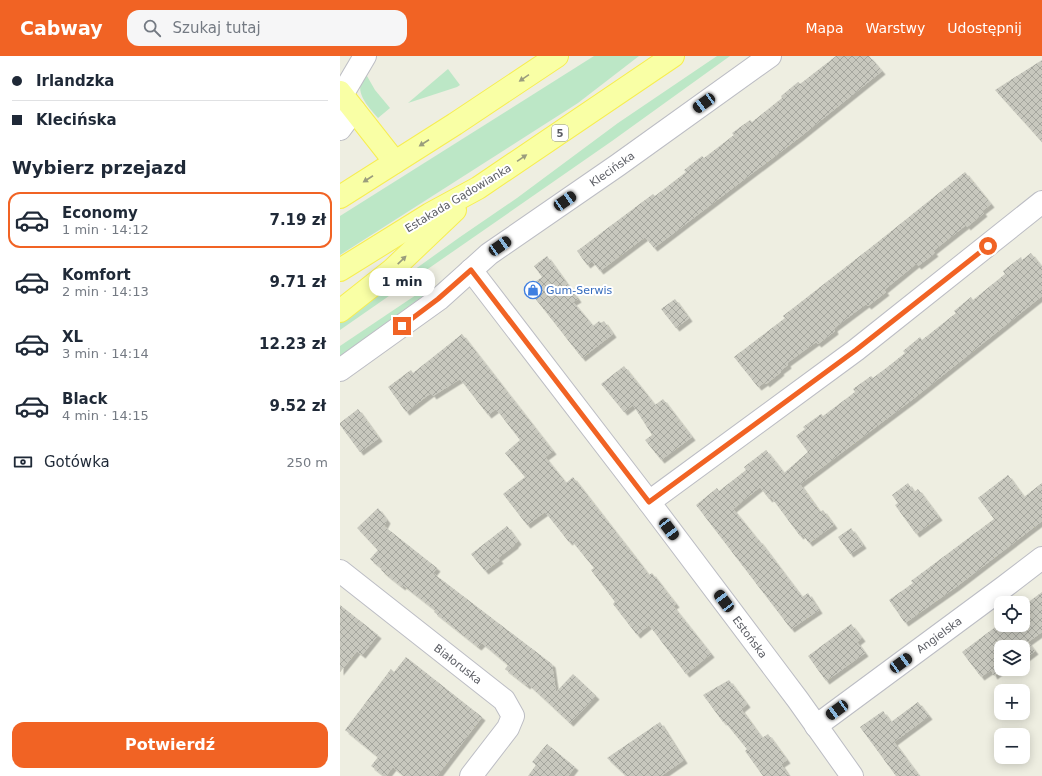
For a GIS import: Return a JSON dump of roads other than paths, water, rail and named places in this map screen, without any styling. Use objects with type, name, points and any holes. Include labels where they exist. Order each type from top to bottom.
[{"type":"main road","points":[[340,197],[557,56]]},
{"type":"main road","name":"Estakada Gądowianka","points":[[340,270],[430,214],[478,188],[673,56]]},
{"type":"main road","points":[[345,99],[395,162]]},
{"type":"main road","points":[[340,312],[392,270],[478,188]]},
{"type":"street","points":[[340,130],[345,99],[364,56]]},
{"type":"street","name":"Klecińska","points":[[340,370],[438,299],[489,254],[770,56]]},
{"type":"street","points":[[649,502],[856,350],[1042,202]]},
{"type":"street","name":"Estońska","points":[[471,270],[649,502],[798,700],[852,776]]},
{"type":"street","name":"Angielska","points":[[816,726],[1042,558]]},
{"type":"street","name":"Białoruska","points":[[340,571],[504,700],[513,716],[508,728],[471,776]]},
{"type":"place","name":"Gum-Serwis","points":[[533,290]]}]
